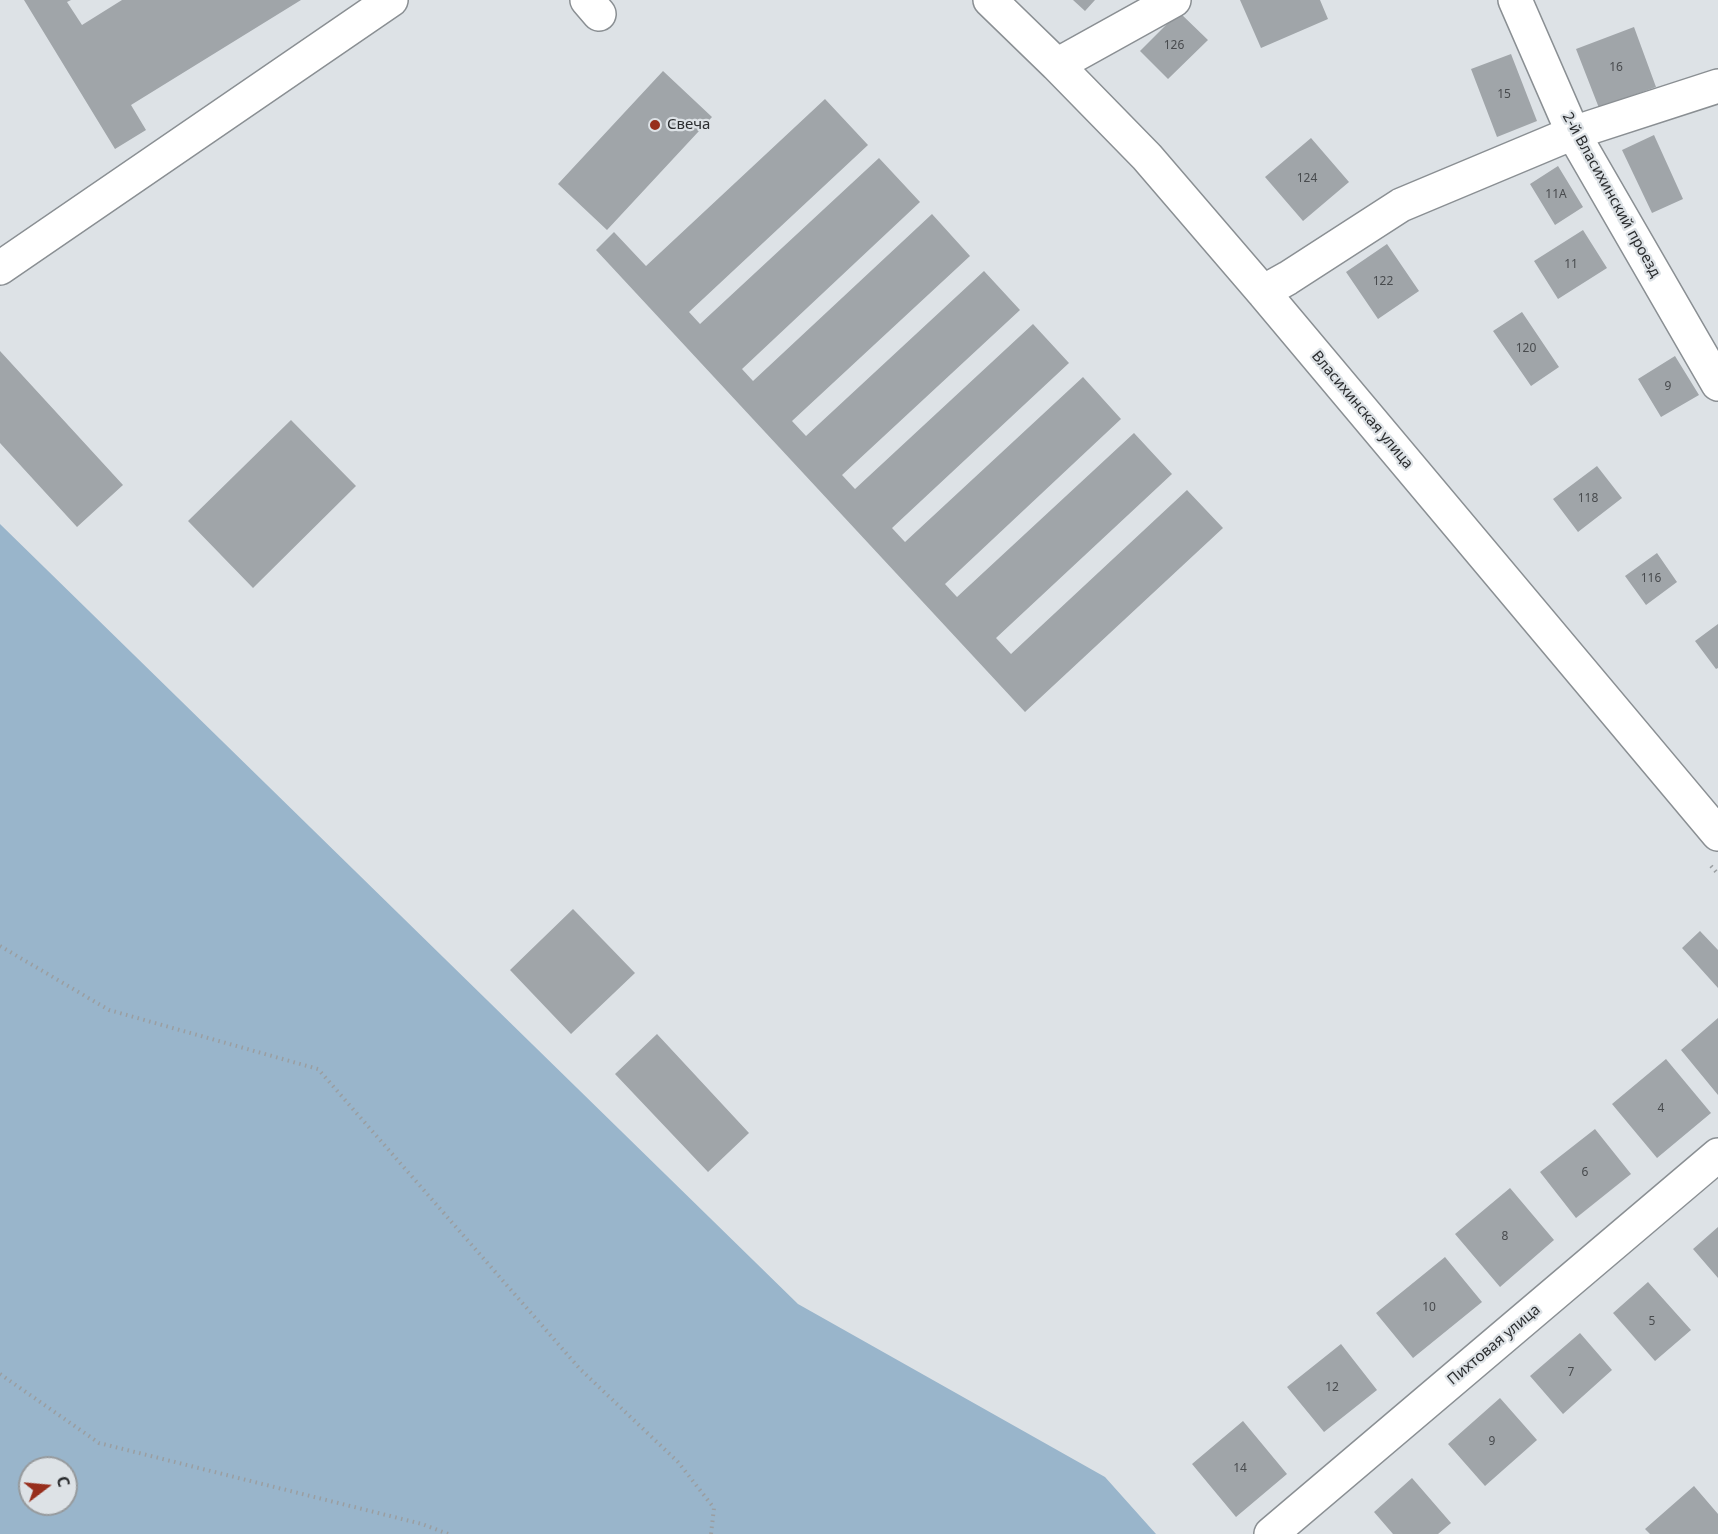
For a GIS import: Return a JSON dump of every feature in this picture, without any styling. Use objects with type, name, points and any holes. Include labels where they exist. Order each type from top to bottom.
[{"type":"street","points":[[0,268],[391,0]]},
{"type":"street","name":"Власихинская улица","points":[[990,0],[1057,64],[1147,157],[1718,834]]},
{"type":"street","points":[[1057,64],[1174,0]]},
{"type":"street","name":"2-й Власихинский проезд","points":[[1515,0],[1573,133],[1718,384]]},
{"type":"street","points":[[1263,292],[1401,205],[1573,133],[1718,86]]},
{"type":"street","name":"Пихтовая улица","points":[[1271,1534],[1718,1155]]},
{"type":"path","points":[[0,946],[109,1010],[318,1069],[580,1370],[678,1462],[714,1508],[711,1534]]},
{"type":"path","points":[[0,1374],[99,1443],[422,1524],[448,1534]]},
{"type":"shaded area","points":[[0,524],[798,1304],[1105,1477],[1156,1534],[0,1534]]},
{"type":"building","points":[[24,0],[71,0],[67,2],[82,25],[122,0],[301,0],[131,105],[146,130],[115,149]]},
{"type":"building","points":[[1073,0],[1095,0],[1085,11]]},
{"type":"building","points":[[1240,0],[1320,0],[1328,19],[1261,48]]},
{"type":"building","points":[[1179,12],[1208,40],[1168,79],[1140,51]]},
{"type":"building","points":[[1634,27],[1656,87],[1599,108],[1576,49]]},
{"type":"building","points":[[1511,54],[1537,121],[1497,137],[1471,69]]},
{"type":"building","points":[[663,71],[712,117],[607,230],[558,184]]},
{"type":"building","points":[[825,99],[868,145],[689,312],[700,324],[879,158],[920,202],[742,369],[753,381],[932,214],[970,256],[792,421],[806,436],[984,271],[1020,310],[842,475],[855,489],[1033,324],[1069,363],[892,528],[905,542],[1083,377],[1121,419],[945,584],[957,597],[1134,433],[1172,474],[996,638],[1011,654],[1187,490],[1223,528],[1025,712],[596,250],[614,232],[646,266]]},
{"type":"building","points":[[1654,135],[1683,199],[1652,213],[1622,150]]},
{"type":"building","points":[[1311,138],[1349,182],[1303,221],[1265,177]]},
{"type":"building","points":[[1558,166],[1583,207],[1555,225],[1530,184]]},
{"type":"building","points":[[1583,230],[1607,268],[1558,299],[1534,261]]},
{"type":"building","points":[[1387,244],[1419,291],[1378,319],[1346,272]]},
{"type":"building","points":[[1522,312],[1559,367],[1531,386],[1493,331]]},
{"type":"building","points":[[0,351],[123,485],[77,527],[0,443]]},
{"type":"building","points":[[1675,356],[1699,395],[1661,417],[1638,379]]},
{"type":"building","points":[[291,420],[356,486],[253,588],[188,521]]},
{"type":"building","points":[[1597,466],[1622,498],[1578,532],[1553,499]]},
{"type":"building","points":[[1657,553],[1677,582],[1646,605],[1625,576]]},
{"type":"building","points":[[1718,624],[1718,668],[1716,669],[1695,641]]},
{"type":"building","points":[[573,909],[635,973],[571,1034],[510,970]]},
{"type":"building","points":[[1700,931],[1718,950],[1718,988],[1682,948]]},
{"type":"building","points":[[1718,1018],[1718,1095],[1681,1050]]},
{"type":"building","points":[[657,1034],[749,1133],[708,1172],[615,1074]]},
{"type":"building","points":[[1666,1059],[1711,1113],[1657,1158],[1612,1104]]},
{"type":"building","points":[[1595,1129],[1631,1174],[1576,1218],[1540,1172]]},
{"type":"building","points":[[1510,1188],[1554,1240],[1500,1287],[1455,1234]]},
{"type":"building","points":[[1718,1227],[1718,1278],[1693,1249]]},
{"type":"building","points":[[1445,1257],[1482,1302],[1413,1358],[1376,1313]]},
{"type":"building","points":[[1648,1282],[1691,1330],[1655,1361],[1613,1313]]},
{"type":"building","points":[[1580,1333],[1612,1370],[1563,1414],[1530,1376]]},
{"type":"building","points":[[1341,1344],[1377,1390],[1324,1432],[1287,1387]]},
{"type":"building","points":[[1500,1398],[1537,1440],[1485,1486],[1448,1444]]},
{"type":"building","points":[[1243,1421],[1287,1474],[1236,1517],[1192,1464]]},
{"type":"building","points":[[1412,1478],[1451,1523],[1438,1534],[1393,1534],[1374,1512]]},
{"type":"building","points":[[1694,1486],[1718,1514],[1718,1534],[1650,1534],[1645,1529]]},
{"type":"place","name":"Свеча","points":[[655,125]]}]
